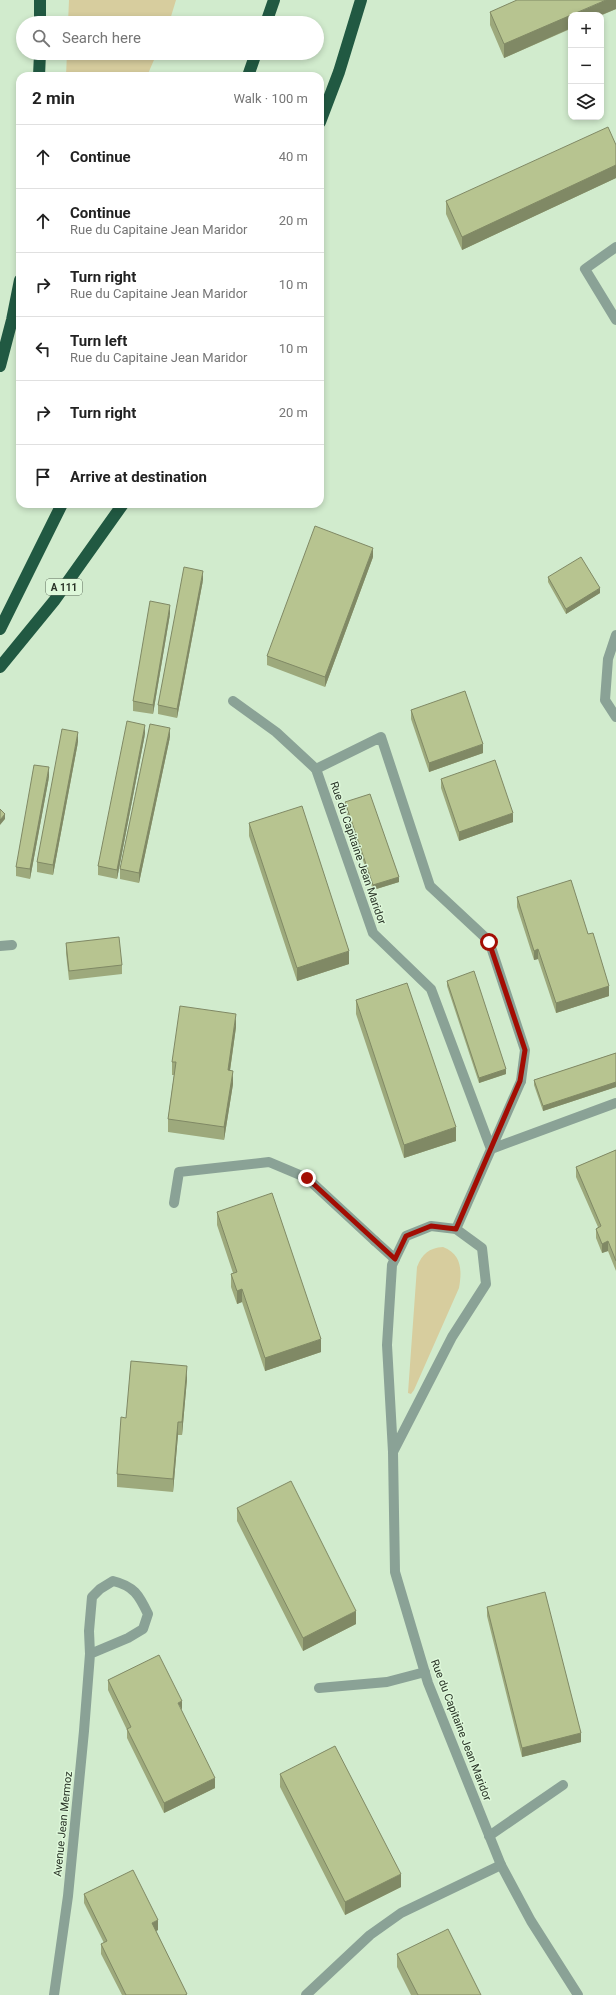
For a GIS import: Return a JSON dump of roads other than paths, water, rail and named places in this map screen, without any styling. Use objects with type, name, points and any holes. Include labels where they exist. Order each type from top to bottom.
[{"type":"highway","points":[[40,0],[40,16]]},
{"type":"highway","points":[[268,16],[274,0]]},
{"type":"highway","points":[[324,111],[339,72],[361,0]]},
{"type":"highway","points":[[39,72],[40,60]]},
{"type":"highway","points":[[249,72],[254,60]]},
{"type":"highway","points":[[0,366],[16,300]]},
{"type":"highway","points":[[0,629],[60,508]]},
{"type":"highway","name":"A 111","points":[[0,667],[54,602],[120,508]]},
{"type":"street","points":[[616,247],[585,269],[616,320]]},
{"type":"street","points":[[616,635],[608,659],[605,700],[616,717]]},
{"type":"street","points":[[233,701],[276,732],[316,769],[381,737],[430,886],[489,942],[525,1050],[520,1081],[456,1229]]},
{"type":"street","name":"Rue du Capitaine Jean Maridor","points":[[316,769],[373,933],[431,989],[490,1149]]},
{"type":"street","points":[[0,946],[12,945]]},
{"type":"street","points":[[490,1149],[616,1103]]},
{"type":"street","points":[[174,1203],[179,1172],[269,1162],[307,1178],[395,1259]]},
{"type":"street","name":"Rue du Capitaine Jean Maridor","points":[[393,1452],[452,1337],[486,1284],[482,1248],[456,1229],[431,1226],[406,1236],[392,1265],[387,1345],[393,1452],[395,1572],[425,1672],[501,1865],[531,1920],[578,1995]]},
{"type":"street","name":"Avenue Jean Mermoz","points":[[54,1995],[68,1896],[90,1654],[89,1631],[92,1598],[100,1589],[113,1581],[128,1585],[142,1600],[148,1614],[143,1629],[117,1644],[90,1654]]},
{"type":"street","points":[[319,1688],[387,1682],[425,1672]]},
{"type":"street","points":[[489,1836],[563,1785]]},
{"type":"street","points":[[306,1995],[370,1935],[401,1913],[501,1865]]}]
